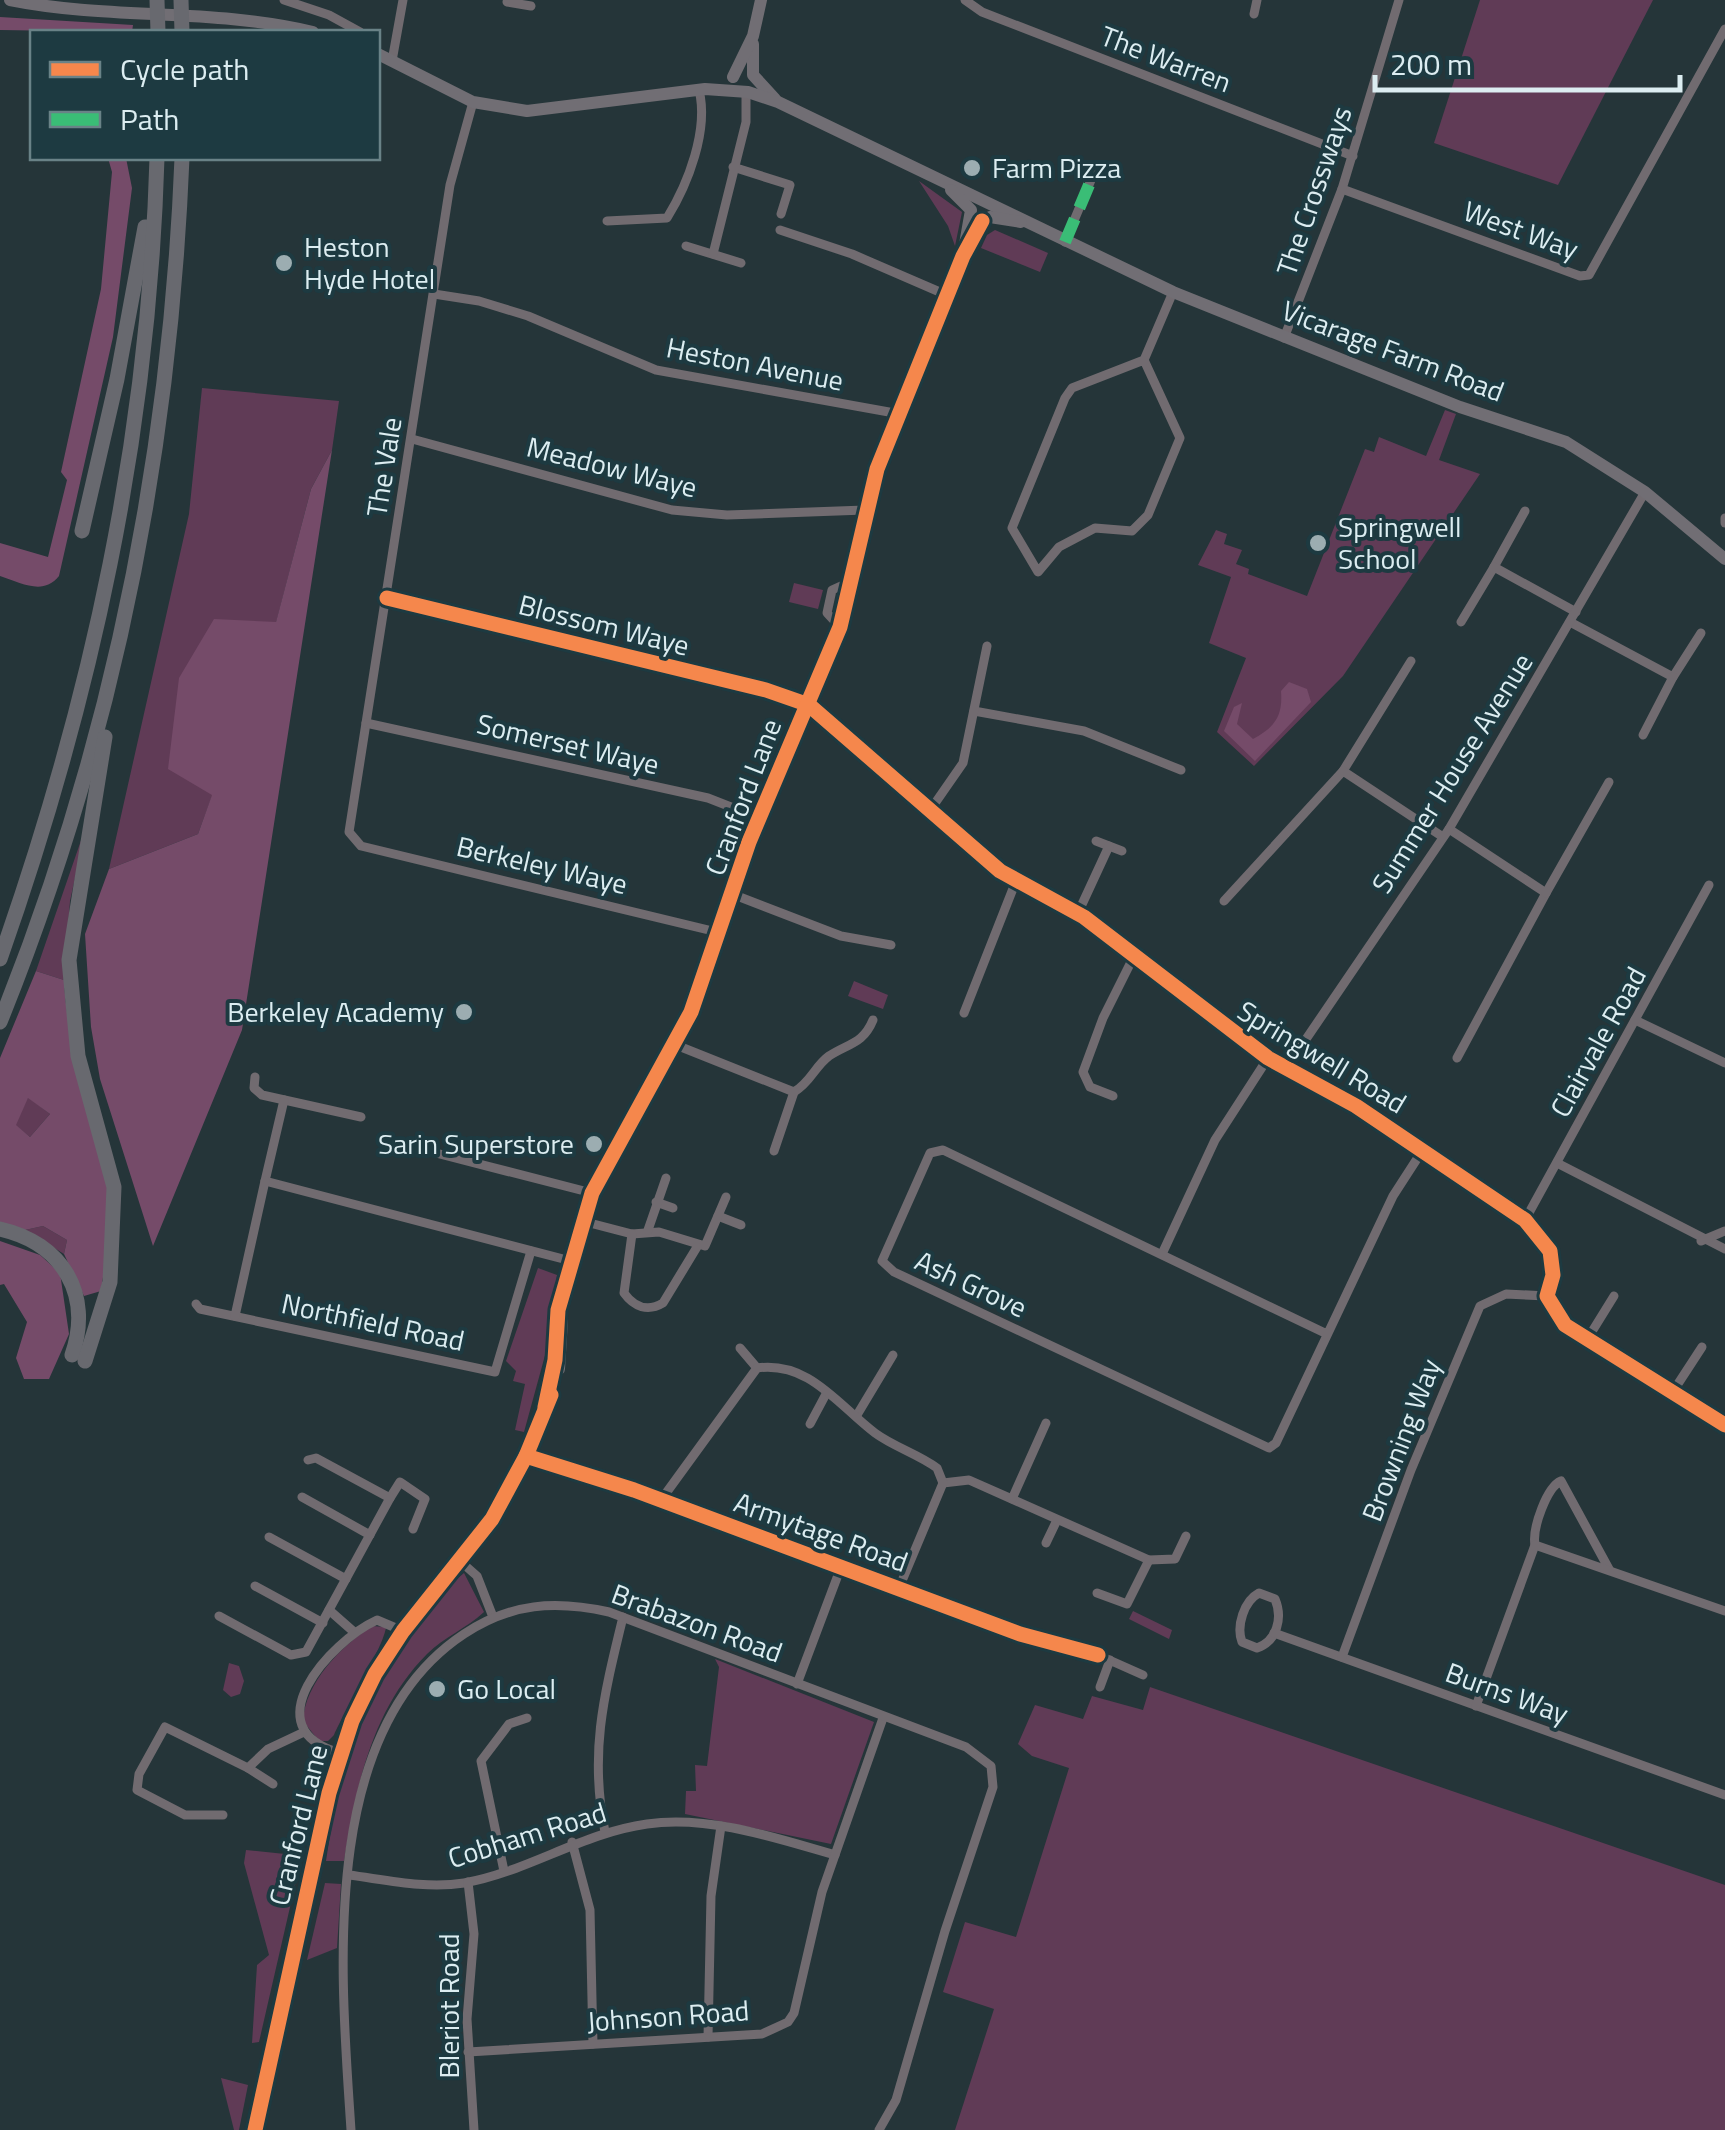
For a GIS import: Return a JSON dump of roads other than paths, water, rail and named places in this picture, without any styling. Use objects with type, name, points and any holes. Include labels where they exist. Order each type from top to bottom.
[{"type":"highway","points":[[157,0],[158,30]]},
{"type":"highway","points":[[182,0],[182,30]]},
{"type":"highway","points":[[82,531],[140,265],[156,160]]},
{"type":"highway","points":[[0,959],[65,763],[115,557],[147,324],[156,160]]},
{"type":"highway","points":[[0,1230],[34,1240],[70,1274],[80,1311],[79,1358],[110,1282],[114,1188],[78,1056],[69,960],[114,675],[153,476],[170,348],[182,160]]},
{"type":"highway","points":[[0,1022],[50,889],[114,675]]},
{"type":"street","points":[[10,0],[109,14],[222,19],[299,30]]},
{"type":"street","points":[[286,0],[329,15],[356,30]]},
{"type":"street","points":[[329,15],[331,0]]},
{"type":"street","points":[[392,60],[403,0]]},
{"type":"street","points":[[713,254],[746,122],[744,83],[761,0]]},
{"type":"street","name":"The Warren","points":[[964,0],[982,12],[1353,156]]},
{"type":"street","points":[[1254,14],[1256,0]]},
{"type":"street","name":"The Crossways","points":[[1284,338],[1342,189],[1399,0]]},
{"type":"street","points":[[514,2],[531,6]]},
{"type":"street","name":"West Way","points":[[1342,189],[1580,276],[1589,275],[1596,269],[1725,29]]},
{"type":"street","points":[[380,55],[473,102],[527,111],[744,83]]},
{"type":"street","name":"Vicarage Farm Road","points":[[744,83],[946,184],[980,211],[1010,211],[1023,222],[1173,292],[1460,407],[1552,436],[1646,492],[1725,559]]},
{"type":"street","points":[[607,221],[667,218],[687,175],[704,115],[702,90]]},
{"type":"street","name":"The Vale","points":[[353,841],[349,832],[450,185],[473,102]]},
{"type":"street","points":[[733,167],[790,185],[781,214]]},
{"type":"street","points":[[1064,242],[1094,173]]},
{"type":"street","name":"Cranford Lane","points":[[254,2130],[340,1753],[368,1686],[403,1631],[492,1520],[526,1456],[545,1407],[555,1360],[558,1310],[592,1193],[618,1140],[676,1045],[721,933],[758,818],[840,626],[865,510],[980,211]]},
{"type":"street","points":[[780,230],[852,254],[949,296]]},
{"type":"street","points":[[686,246],[741,263]]},
{"type":"street","points":[[1144,360],[1180,438],[1148,516],[1132,531],[1095,528],[1068,541],[1038,572],[1012,528],[1066,398],[1072,388],[1144,360],[1173,292]]},
{"type":"street","name":"Heston Avenue","points":[[434,294],[478,301],[528,316],[656,370],[900,414]]},
{"type":"street","name":"Meadow Waye","points":[[412,439],[672,510],[728,514],[865,510]]},
{"type":"street","name":"Summer House Avenue","points":[[1285,1070],[1446,833],[1646,492]]},
{"type":"street","points":[[1461,622],[1526,510]]},
{"type":"street","points":[[1494,567],[1576,612]]},
{"type":"street","name":"Blossom Waye","points":[[387,598],[766,690],[808,705]]},
{"type":"street","points":[[1570,622],[1674,677]]},
{"type":"street","points":[[1643,736],[1701,633]]},
{"type":"street","points":[[931,809],[963,763],[986,646]]},
{"type":"street","points":[[1224,902],[1343,771],[1411,661]]},
{"type":"street","name":"Springwell Road","points":[[808,705],[1016,882],[1078,913],[1285,1070],[1356,1106],[1424,1148],[1525,1220],[1550,1251],[1553,1274],[1547,1296]]},
{"type":"street","points":[[974,711],[1084,730],[1181,770]]},
{"type":"street","name":"Somerset Waye","points":[[366,722],[708,798],[758,818]]},
{"type":"street","points":[[1343,771],[1546,894]]},
{"type":"street","points":[[1457,1058],[1609,782]]},
{"type":"street","name":"Berkeley Waye","points":[[353,841],[721,933]]},
{"type":"street","points":[[1096,841],[1122,851]]},
{"type":"street","points":[[1078,913],[1109,846]]},
{"type":"street","points":[[964,1014],[1016,882]]},
{"type":"street","name":"Clairvale Road","points":[[1525,1220],[1709,885]]},
{"type":"street","points":[[732,894],[852,940],[891,945]]},
{"type":"street","points":[[1113,1096],[1090,1087],[1083,1072],[1134,956]]},
{"type":"street","points":[[774,1151],[794,1092],[808,1084],[830,1056],[861,1041],[873,1020]]},
{"type":"street","points":[[1635,1020],[1725,1062]]},
{"type":"street","points":[[676,1045],[794,1092]]},
{"type":"street","points":[[1162,1254],[1215,1140],[1268,1058]]},
{"type":"street","points":[[255,1077],[258,1094],[362,1118]]},
{"type":"street","points":[[235,1316],[284,1100]]},
{"type":"street","points":[[421,1145],[432,1152],[592,1193]]},
{"type":"street","name":"Ash Grove","points":[[1327,1334],[943,1150],[930,1153],[882,1262],[894,1272],[1263,1447],[1276,1444],[1393,1196],[1424,1148]]},
{"type":"street","points":[[1557,1163],[1701,1241],[1725,1249]]},
{"type":"street","points":[[648,1230],[666,1178]]},
{"type":"street","points":[[265,1181],[571,1261]]},
{"type":"street","points":[[582,1222],[632,1234],[648,1230],[697,1247],[705,1246],[726,1197]]},
{"type":"street","points":[[656,1202],[673,1208]]},
{"type":"street","points":[[718,1216],[740,1225]]},
{"type":"street","points":[[1701,1241],[1725,1231]]},
{"type":"street","points":[[632,1234],[624,1292],[630,1302],[645,1308],[663,1303],[697,1247]]},
{"type":"street","name":"Northfield Road","points":[[196,1304],[200,1309],[495,1372],[531,1251]]},
{"type":"street","name":"Browning Way","points":[[1342,1658],[1426,1433],[1480,1306],[1506,1294],[1547,1296]]},
{"type":"street","points":[[1547,1296],[1565,1324],[1725,1425]]},
{"type":"street","points":[[1588,1338],[1614,1296]]},
{"type":"street","points":[[1672,1393],[1702,1347]]},
{"type":"street","points":[[740,1348],[756,1368]]},
{"type":"street","points":[[856,1414],[893,1355]]},
{"type":"street","points":[[756,1368],[792,1368],[814,1379],[826,1394],[876,1433],[938,1468],[943,1483],[899,1588]]},
{"type":"street","points":[[661,1500],[756,1368]]},
{"type":"street","points":[[810,1424],[826,1394]]},
{"type":"street","points":[[1012,1499],[1046,1423]]},
{"type":"street","name":"Armytage Road","points":[[526,1456],[661,1500],[1020,1634],[1110,1660],[1143,1675]]},
{"type":"street","points":[[308,1460],[316,1458],[390,1498]]},
{"type":"street","points":[[943,1483],[969,1480],[1149,1560],[1175,1559],[1186,1536]]},
{"type":"street","points":[[1476,1706],[1552,1486],[1561,1481],[1609,1569]]},
{"type":"street","points":[[219,1616],[291,1655],[306,1652],[400,1482],[425,1499],[413,1529]]},
{"type":"street","points":[[302,1497],[370,1535]]},
{"type":"street","points":[[1046,1543],[1057,1520]]},
{"type":"street","points":[[269,1537],[346,1579]]},
{"type":"street","points":[[1535,1544],[1725,1610]]},
{"type":"street","points":[[1096,1593],[1127,1604],[1149,1560]]},
{"type":"street","points":[[460,1561],[477,1576],[493,1617]]},
{"type":"street","points":[[797,1684],[841,1566]]},
{"type":"street","points":[[254,1586],[322,1623]]},
{"type":"street","name":"Burns Way","points":[[1259,1593],[1276,1599],[1280,1610],[1274,1633],[1257,1648],[1240,1640],[1246,1605],[1259,1593]]},
{"type":"street","name":"Brabazon Road","points":[[351,2130],[343,2011],[349,1875],[368,1774],[394,1704],[438,1653],[493,1617],[536,1604],[570,1603],[623,1618],[980,1754],[992,1766],[994,1786],[944,1932],[896,2100],[879,2130]]},
{"type":"street","points":[[329,1610],[354,1632]]},
{"type":"street","points":[[605,1832],[596,1772],[597,1728],[623,1618]]},
{"type":"street","points":[[340,1753],[315,1744],[302,1732],[298,1716],[302,1698],[328,1658],[354,1632],[377,1620],[403,1631]]},
{"type":"street","name":"Burns Way","points":[[1274,1633],[1725,1795]]},
{"type":"street","points":[[1100,1687],[1110,1660]]},
{"type":"street","points":[[504,1870],[481,1760],[492,1740],[509,1724],[526,1718]]},
{"type":"street","name":"Johnson Road","points":[[468,2052],[774,2030],[794,2013],[809,1940],[884,1718]]},
{"type":"street","points":[[223,1815],[184,1815],[137,1790],[139,1774],[165,1727],[273,1784]]},
{"type":"street","points":[[248,1768],[268,1748],[302,1732]]},
{"type":"street","name":"Cobham Road","points":[[349,1875],[418,1884],[468,1882],[572,1842],[650,1823],[722,1826],[836,1855]]},
{"type":"street","points":[[708,2036],[711,1896],[722,1826]]},
{"type":"street","points":[[572,1842],[590,1910],[592,2044]]},
{"type":"street","name":"Bleriot Road","points":[[468,1882],[474,1934],[468,2052],[474,2130]]},
{"type":"place","name":"Farm Pizza","points":[[972,168]]},
{"type":"place","name":"Heston Hyde Hotel","points":[[284,263]]},
{"type":"place","name":"Springwell School","points":[[1318,543]]},
{"type":"place","name":"Berkeley Academy","points":[[464,1012]]},
{"type":"place","name":"Sarin Superstore","points":[[594,1144]]},
{"type":"place","name":"Go Local","points":[[437,1689]]}]
